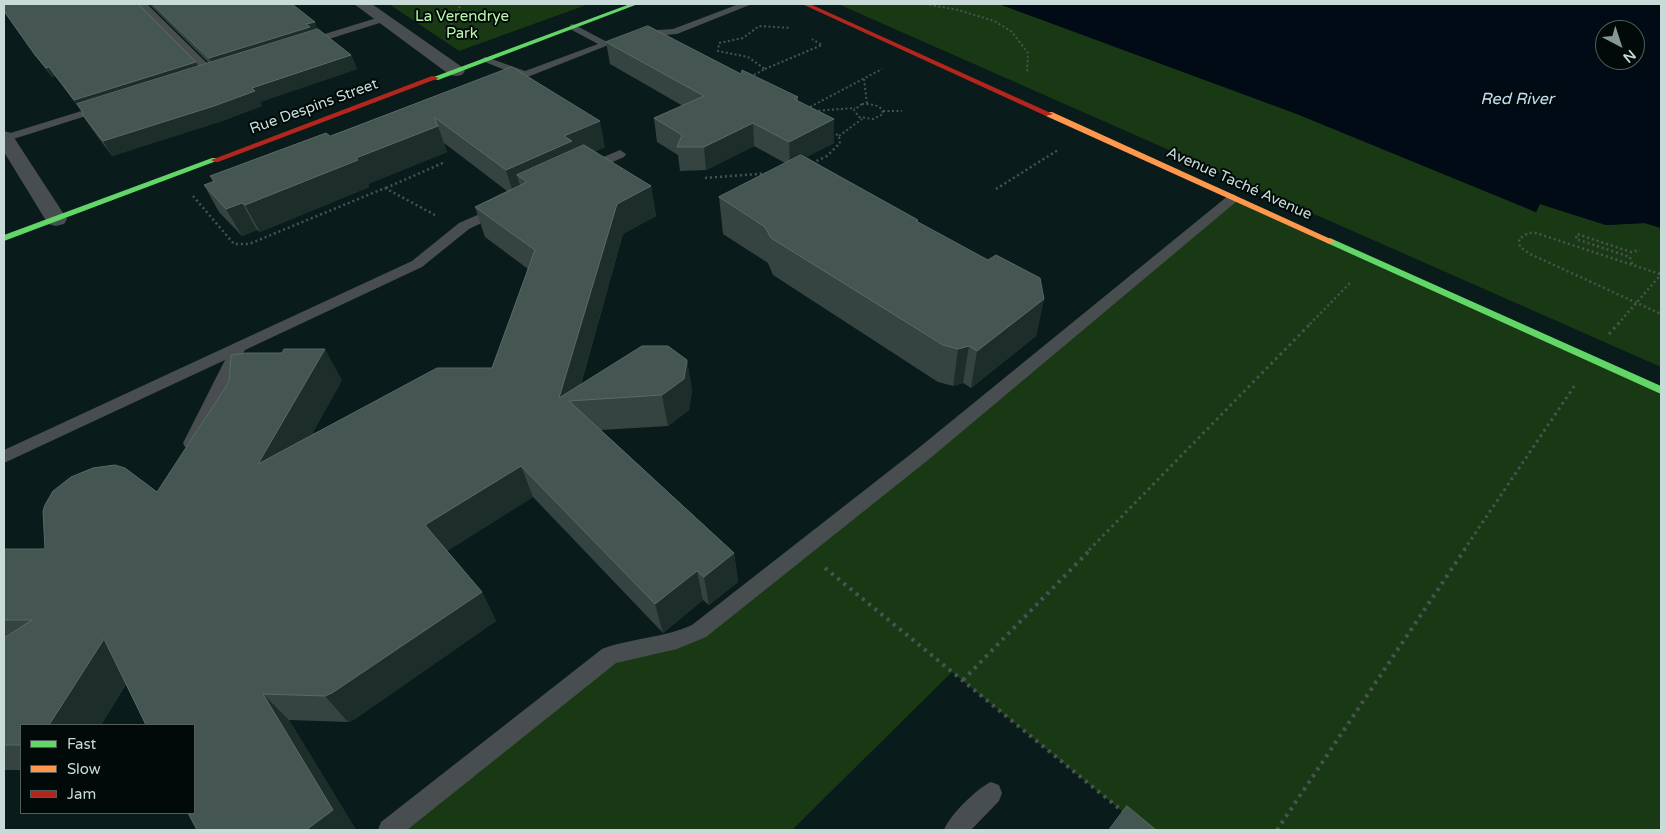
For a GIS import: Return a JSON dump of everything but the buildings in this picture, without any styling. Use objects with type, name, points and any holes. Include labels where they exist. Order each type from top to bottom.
[{"type":"street","points":[[362,4],[456,71]]},
{"type":"street","name":"Rue Despins Street","points":[[4,238],[635,4]]},
{"type":"street","name":"Avenue Taché Avenue","points":[[805,4],[1371,261],[1661,390]]},
{"type":"street","points":[[4,138],[56,219]]},
{"type":"lane","points":[[142,4],[211,73]]},
{"type":"lane","points":[[631,37],[639,34],[674,32],[747,4]]},
{"type":"lane","points":[[294,46],[383,19]]},
{"type":"lane","points":[[485,60],[525,75],[610,43],[573,27]]},
{"type":"lane","points":[[4,138],[118,103]]},
{"type":"lane","points":[[577,174],[620,154]]},
{"type":"lane","points":[[389,830],[609,656],[624,650],[684,640],[699,631],[922,455],[1233,198]]},
{"type":"lane","points":[[4,457],[417,264],[460,229],[508,206]]},
{"type":"lane","points":[[191,443],[239,348]]},
{"type":"lane","points":[[955,830],[991,793]]},
{"type":"path","points":[[925,4],[965,12],[987,19],[1011,31],[1028,53],[1026,82]]},
{"type":"path","points":[[887,67],[799,112],[855,108],[867,104],[876,105],[883,111],[902,111]]},
{"type":"path","points":[[864,79],[867,104]]},
{"type":"path","points":[[855,108],[854,112],[863,118],[877,118],[883,111]]},
{"type":"path","points":[[839,136],[863,118]]},
{"type":"path","points":[[826,129],[839,136]]},
{"type":"path","points":[[804,166],[827,156],[840,144],[839,136]]},
{"type":"path","points":[[996,188],[1060,149]]},
{"type":"path","points":[[188,190],[234,244],[249,244],[445,162]]},
{"type":"path","points":[[705,178],[770,173]]},
{"type":"path","points":[[385,188],[460,229]]},
{"type":"path","points":[[1661,274],[1536,233],[1524,235],[1518,242],[1522,249],[1530,254],[1661,314]]},
{"type":"path","points":[[1632,265],[1630,257],[1576,239],[1577,234],[1631,252],[1640,250]]},
{"type":"path","points":[[963,680],[1371,261]]},
{"type":"path","points":[[1612,331],[1661,274],[1661,268]]},
{"type":"path","points":[[1277,830],[1579,379]]},
{"type":"path","points":[[803,550],[1130,818]]},
{"type":"green space","name":"La Verendrye Park","points":[[389,4],[589,4],[459,51]]},
{"type":"green space","points":[[838,4],[999,4],[1297,114],[1536,212],[1540,204],[1606,225],[1645,223],[1661,228],[1661,367]]},
{"type":"green space","points":[[1233,198],[1661,390],[1661,830],[1145,830],[952,672],[792,830],[389,830],[609,656],[684,640]]},
{"type":"water","name":"Red River","points":[[999,4],[1661,4],[1661,228],[1645,223],[1606,225],[1540,204],[1536,212],[1297,114]]},
{"type":"traffic: fast","points":[[435,78],[635,4]]},
{"type":"traffic: fast","points":[[4,238],[215,160]]},
{"type":"traffic: fast","points":[[1330,241],[1661,390]]},
{"type":"traffic: slow","points":[[1049,114],[1330,241]]},
{"type":"traffic: jam","points":[[805,4],[1049,114]]},
{"type":"traffic: jam","points":[[215,160],[435,78]]}]
